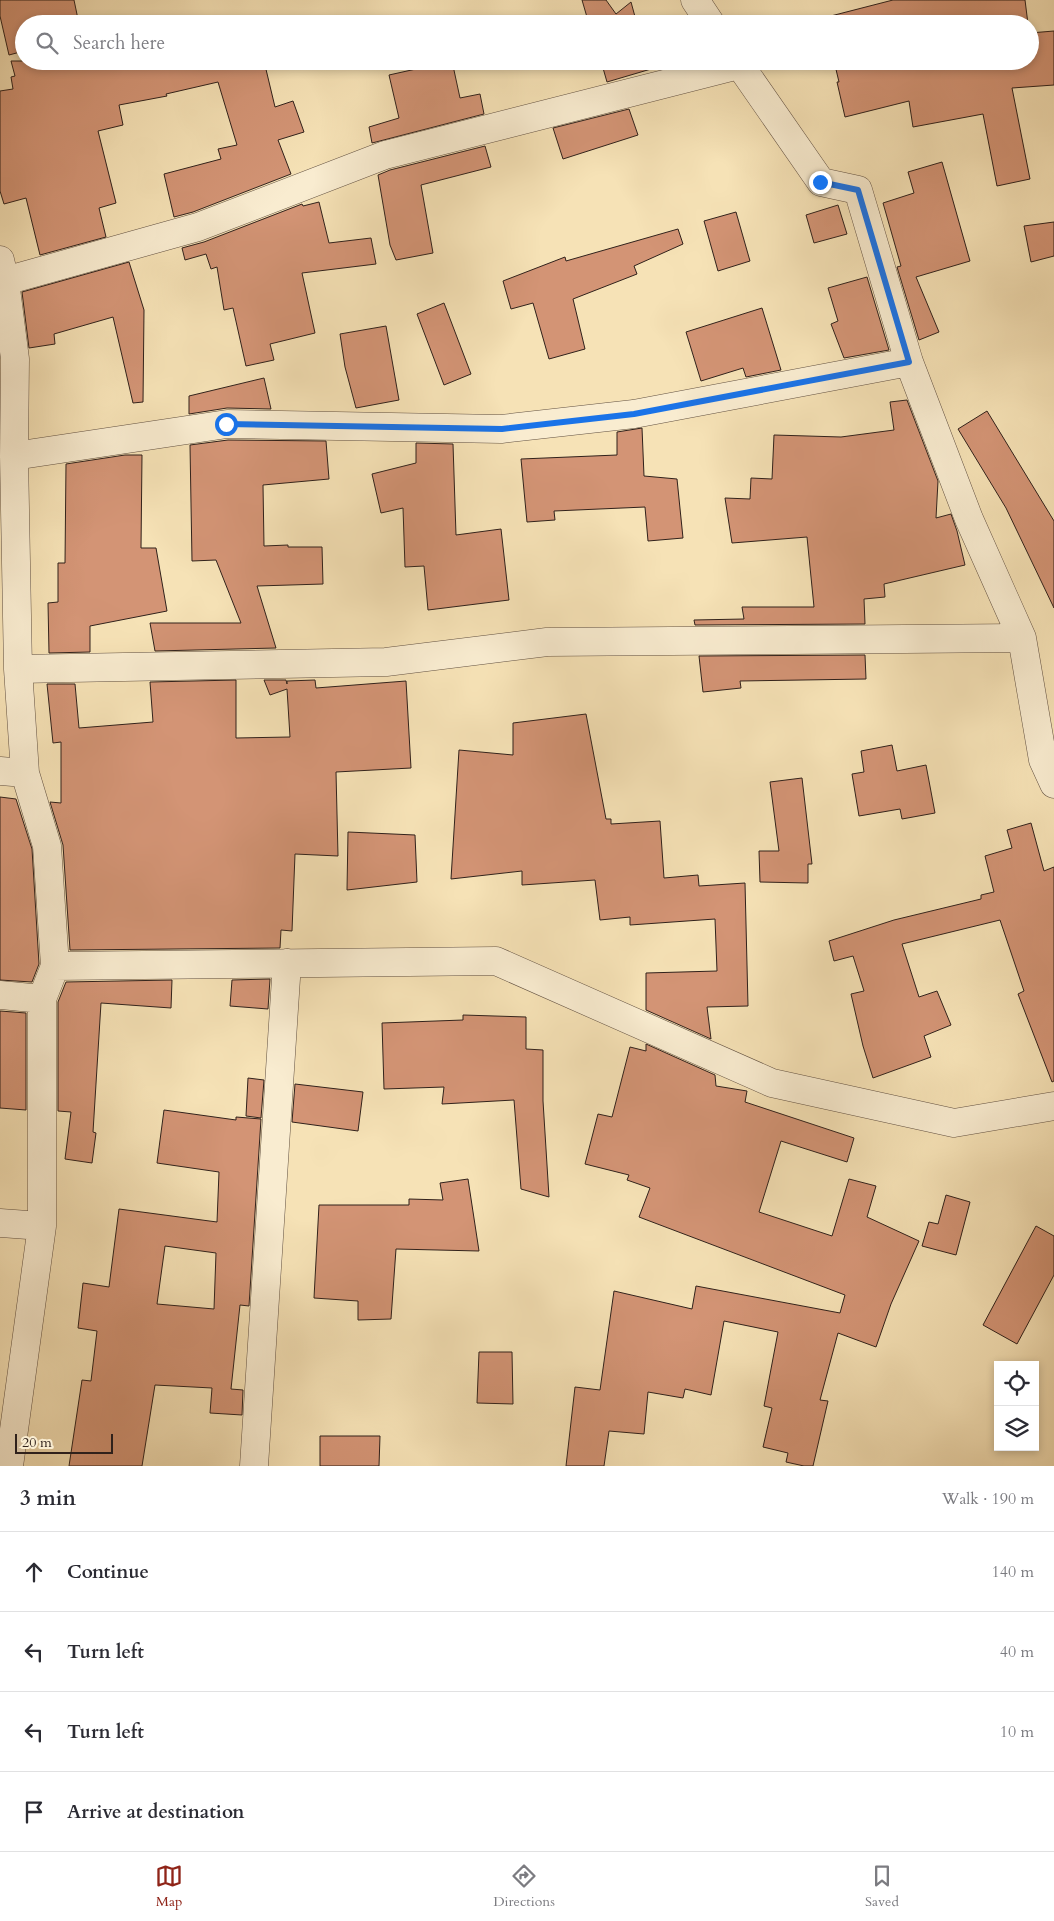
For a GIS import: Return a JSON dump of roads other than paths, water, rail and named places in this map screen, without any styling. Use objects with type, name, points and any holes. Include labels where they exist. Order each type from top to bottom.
[{"type":"street","points":[[695,0],[705,15]]},
{"type":"street","points":[[0,1465],[9,1466],[42,1226],[42,999],[55,966],[47,846],[13,772],[18,669],[14,456],[15,359],[2,271],[198,227],[385,155],[711,70]]},
{"type":"street","points":[[743,70],[820,182],[858,190],[909,362],[969,519],[1022,638],[1043,760],[1054,784]]},
{"type":"street","points":[[14,456],[226,424],[502,429],[634,414],[909,362]]},
{"type":"street","points":[[18,669],[386,662],[547,642],[1022,638]]},
{"type":"street","points":[[55,966],[496,961],[772,1083],[954,1123],[1054,1106]]},
{"type":"street","points":[[254,1466],[287,963]]},
{"type":"street","points":[[0,995],[42,999]]},
{"type":"street","points":[[0,1223],[42,1226]]}]
